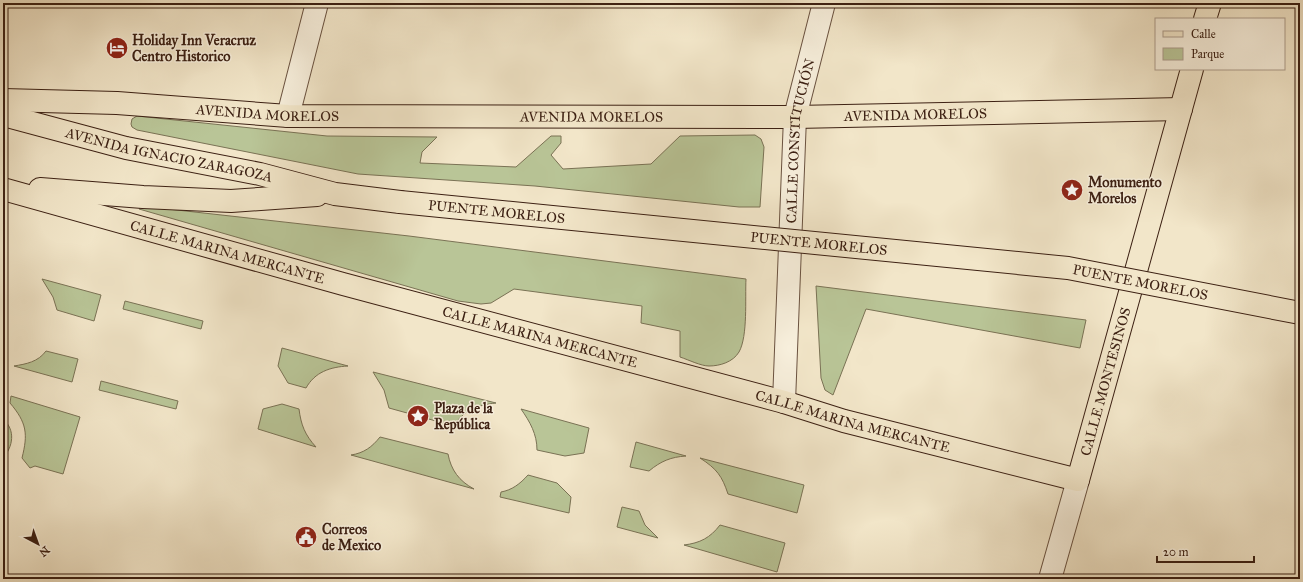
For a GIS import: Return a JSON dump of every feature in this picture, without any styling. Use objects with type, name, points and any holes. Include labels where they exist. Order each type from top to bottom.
[{"type":"main road","points":[[1205,18],[1210,3]]},
{"type":"main road","name":"CALLE MONTESINOS","points":[[1078,480],[1192,70]]},
{"type":"main road","name":"AVENIDA MORELOS","points":[[3,100],[117,103],[288,116],[795,117],[1181,109]]},
{"type":"main road","name":"AVENIDA IGNACIO ZARAGOZA","points":[[3,115],[126,148],[260,174],[335,194]]},
{"type":"main road","name":"CALLE MARINA MERCANTE","points":[[3,187],[351,286],[784,402],[844,421],[1078,480]]},
{"type":"main road","name":"CALLE MARINA MERCANTE","points":[[3,187],[143,197],[231,201],[335,194]]},
{"type":"main road","name":"PUENTE MORELOS","points":[[335,194],[400,202],[1068,268],[1300,313]]},
{"type":"street","points":[[288,116],[317,3]]},
{"type":"street","name":"CALLE CONSTITUCIÓN","points":[[784,402],[795,117],[824,3]]},
{"type":"street","name":"CALLE MONTESINOS","points":[[1050,579],[1078,480]]},
{"type":"green space","points":[[137,116],[327,136],[437,137],[422,152],[420,163],[516,167],[551,136],[561,136],[561,143],[551,155],[563,169],[651,164],[680,136],[755,135],[761,139],[764,147],[760,207],[739,207],[535,186],[358,174],[137,130],[132,127],[131,124],[132,119]]},
{"type":"green space","points":[[141,206],[409,236],[746,279],[746,317],[744,337],[739,352],[730,361],[717,365],[702,365],[680,357],[680,331],[641,323],[642,306],[514,289],[491,303],[481,304],[458,301],[139,209]]},
{"type":"green space","points":[[42,279],[101,295],[94,321],[57,310],[53,297]]},
{"type":"green space","points":[[816,286],[1086,320],[1080,348],[866,309],[833,395],[825,390],[821,378]]},
{"type":"green space","points":[[125,301],[203,321],[201,329],[123,309]]},
{"type":"green space","points":[[282,348],[348,366],[329,369],[318,374],[306,388],[288,383],[278,366]]},
{"type":"green space","points":[[46,351],[78,359],[72,382],[14,366],[36,360]]},
{"type":"green space","points":[[373,372],[496,403],[483,405],[466,412],[454,426],[389,408],[384,390]]},
{"type":"green space","points":[[101,381],[178,401],[176,409],[99,390]]},
{"type":"green space","points":[[11,396],[80,417],[63,474],[35,466],[30,468],[22,458],[25,442],[25,429],[16,410],[10,403]]},
{"type":"green space","points":[[282,404],[299,409],[304,430],[316,447],[258,429],[263,409]]},
{"type":"green space","points":[[521,409],[589,428],[584,453],[565,456],[537,450],[536,439],[532,428]]},
{"type":"green space","points":[[3,419],[10,428],[12,438],[9,449],[3,458]]},
{"type":"green space","points":[[380,437],[448,454],[451,465],[456,474],[460,479],[474,489],[351,455],[360,453],[367,449]]},
{"type":"green space","points":[[636,442],[686,456],[666,460],[649,471],[630,467]]},
{"type":"green space","points":[[700,458],[804,485],[797,513],[728,494],[718,473]]},
{"type":"green space","points":[[528,475],[557,483],[571,497],[569,513],[500,497],[501,492],[516,486]]},
{"type":"green space","points":[[622,507],[639,511],[645,525],[658,538],[617,527]]},
{"type":"green space","points":[[720,525],[785,543],[777,572],[684,545],[695,543],[704,539]]},
{"type":"place","name":"Holiday Inn Veracruz Centro Historico","points":[[117,48]]},
{"type":"place","name":"Monumento Morelos","points":[[1072,190]]},
{"type":"place","name":"Plaza de la República","points":[[418,416]]},
{"type":"place","name":"Correos de Mexico","points":[[306,537]]}]
